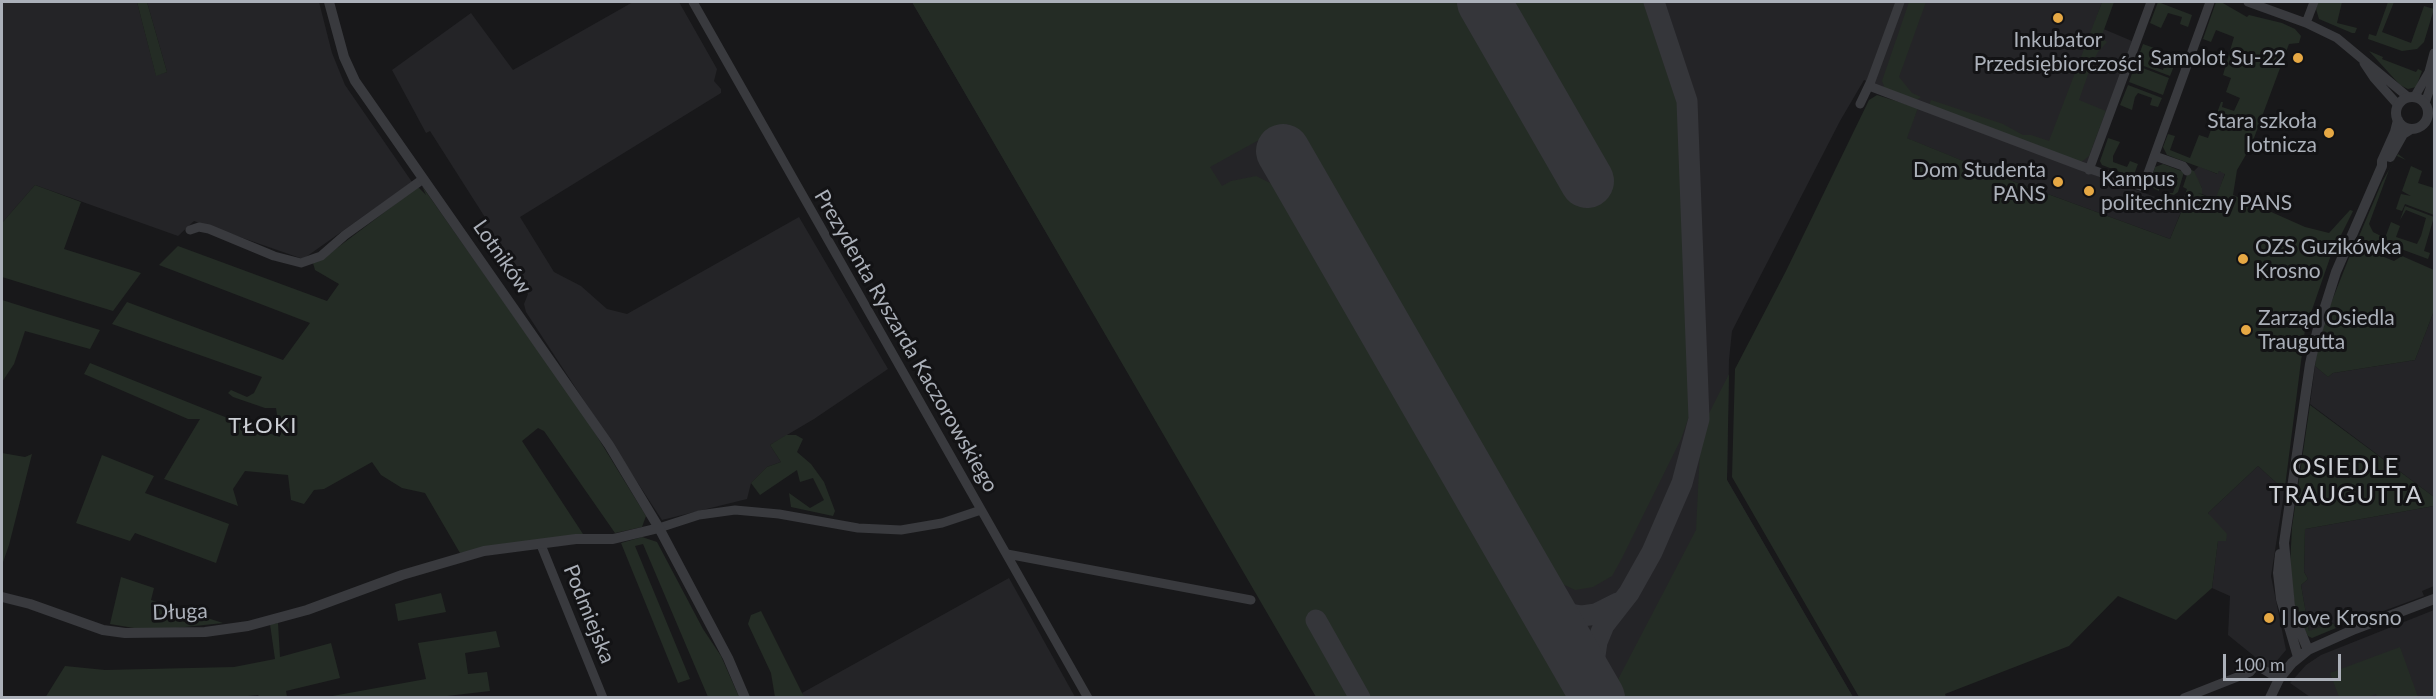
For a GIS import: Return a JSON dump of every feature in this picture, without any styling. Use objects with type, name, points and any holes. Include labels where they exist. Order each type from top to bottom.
[{"type":"street","name":"Lotników","points":[[329,2],[344,57],[355,81],[587,411],[659,528],[728,658],[745,698]]},
{"type":"street","name":"Prezydenta Ryszarda Kaczorowskiego","points":[[693,2],[1088,698]]},
{"type":"street","points":[[1860,104],[1869,86],[1900,2]]},
{"type":"street","points":[[2089,170],[2151,2]]},
{"type":"street","points":[[1869,86],[2089,170],[2143,188],[2210,2]]},
{"type":"street","points":[[2248,2],[2306,22],[2337,38],[2412,97],[2425,103]]},
{"type":"street","points":[[2306,22],[2314,2]]},
{"type":"street","points":[[2397,105],[2412,97],[2426,78],[2434,53]]},
{"type":"street","points":[[2361,58],[2374,78],[2397,105],[2398,120],[2403,126],[2411,129]]},
{"type":"street","points":[[2308,650],[2290,606],[2284,543],[2317,332],[2336,272],[2382,166],[2403,134],[2430,121],[2425,103],[2434,76]]},
{"type":"street","points":[[2382,166],[2398,120]]},
{"type":"street","points":[[2155,156],[2183,166],[2187,171]]},
{"type":"street","points":[[190,230],[199,227],[209,229],[274,256],[301,263],[321,256],[423,179]]},
{"type":"street","points":[[541,545],[576,539],[627,537],[699,515],[735,510],[779,514],[858,528],[901,530],[942,522],[981,510]]},
{"type":"street","points":[[2284,543],[2280,550],[2278,573],[2281,599],[2298,657]]},
{"type":"street","name":"Długa","points":[[2,597],[30,604],[103,630],[125,633],[205,632],[248,626],[307,610],[444,561],[484,551],[541,545]]},
{"type":"street","name":"Podmiejska","points":[[541,545],[603,698]]},
{"type":"street","points":[[1007,554],[1251,600]]},
{"type":"street","points":[[2270,698],[2278,679],[2298,657],[2308,650],[2355,628],[2434,599]]},
{"type":"street","points":[[2184,698],[2250,672],[2256,665],[2278,679]]},
{"type":"shaded area","points":[[2,2],[137,2],[156,75],[167,72],[147,2],[319,2],[332,53],[345,85],[412,182],[303,259],[194,221],[178,236],[35,185],[2,223]]},
{"type":"shaded area","points":[[137,2],[147,2],[167,72],[156,76]]},
{"type":"shaded area","points":[[633,2],[679,2],[717,69],[714,81],[721,89],[721,93],[520,217],[554,272],[581,286],[607,309],[627,314],[799,217],[888,369],[814,419],[770,445],[781,462],[767,467],[751,483],[747,499],[662,520],[526,312],[524,304],[528,294],[483,227],[488,222],[430,131],[426,133],[392,70],[471,13],[513,70]]},
{"type":"shaded area","points":[[912,2],[2102,2],[2094,25],[2132,41],[2086,172],[2183,207],[2170,239],[2015,182],[1906,138],[1920,102],[1864,80],[1840,121],[1732,331],[1729,360],[1727,480],[1853,697],[1317,697]]},
{"type":"shaded area","points":[[912,2],[1645,2],[1676,90],[1681,118],[1690,414],[1681,439],[1612,576],[1593,587],[1575,590],[1556,581],[1543,566],[1288,124],[1210,167],[1222,186],[1231,181],[1256,176],[1280,188],[1289,199],[1577,697],[1368,697],[1320,615],[1310,622],[1354,697],[1316,697]]},
{"type":"shaded area","points":[[1909,2],[1926,2],[1899,77],[1912,93],[1921,97],[1916,100],[1882,88],[1884,86],[1882,81]]},
{"type":"shaded area","points":[[2102,2],[2114,2],[2101,38],[2107,42],[2092,63],[2079,100],[2106,111],[2089,156],[2080,163],[1929,106],[1931,100],[2003,124],[2023,135],[2049,141]]},
{"type":"shaded area","points":[[2158,2],[2192,15],[2188,27],[2180,24],[2182,17],[2168,13],[2161,28],[2150,23]]},
{"type":"shaded area","points":[[2216,2],[2221,2],[2247,17],[2249,15],[2282,23],[2295,29],[2301,36],[2299,43],[2289,44],[2251,146],[2237,170],[2233,195],[2305,227],[2329,233],[2350,210],[2353,211],[2331,255],[2305,330],[2285,487],[2281,487],[2258,466],[2208,513],[2227,534],[2226,541],[2218,541],[2212,588],[2176,620],[2118,596],[2069,646],[1945,694],[1946,697],[1859,697],[1732,477],[1735,369],[1786,271],[1869,100],[1877,95],[1918,108],[1907,138],[2015,182],[2170,239],[2187,198],[2184,197],[2187,189],[2183,187],[2189,169],[2194,171],[2202,188],[2202,194],[2198,193],[2215,200],[2225,174],[2219,171],[2218,174],[2167,155],[2163,147],[2168,134],[2175,136],[2170,150],[2190,158],[2199,135],[2208,138],[2221,102],[2223,102],[2222,107],[2234,111],[2240,98],[2226,92],[2231,78],[2223,75],[2234,37],[2216,30],[2211,42],[2203,39]]},
{"type":"shaded area","points":[[2318,2],[2342,2],[2337,23],[2357,28],[2355,33],[2319,19],[2316,9]]},
{"type":"shaded area","points":[[2388,2],[2394,2],[2382,32],[2411,43],[2424,6],[2434,9],[2424,42],[2417,49],[2402,51],[2368,39],[2369,34],[2376,36]]},
{"type":"shaded area","points":[[2143,44],[2154,48],[2149,65],[2163,70],[2165,64],[2174,66],[2170,76],[2136,63]]},
{"type":"shaded area","points":[[2369,51],[2383,57],[2382,59],[2416,72],[2418,69],[2422,71],[2416,87],[2408,89],[2400,85]]},
{"type":"shaded area","points":[[2135,65],[2169,78],[2163,95],[2129,82]]},
{"type":"shaded area","points":[[2128,85],[2162,98],[2158,107],[2150,105],[2152,98],[2138,93],[2132,110],[2120,105]]},
{"type":"shaded area","points":[[2108,138],[2120,142],[2113,156],[2113,162],[2127,167],[2130,161],[2138,164],[2133,177],[2102,165],[2100,161]]},
{"type":"shaded area","points":[[2398,154],[2406,160],[2397,156],[2389,170],[2369,224],[2373,232],[2385,238],[2391,222],[2400,226],[2396,237],[2417,244],[2426,218],[2406,210],[2400,220],[2405,206],[2434,217],[2424,251],[2430,253],[2428,259],[2382,242],[2357,241],[2382,182]]},
{"type":"shaded area","points":[[2163,164],[2184,172],[2178,192],[2174,195],[2166,193],[2173,193],[2178,178],[2160,172],[2154,185],[2159,188],[2159,191],[2149,186],[2155,167]]},
{"type":"shaded area","points":[[2199,166],[2217,174],[2219,171],[2225,173],[2216,200],[2202,194],[2202,188],[2193,172]]},
{"type":"shaded area","points":[[2411,166],[2422,171],[2418,183],[2434,188],[2434,215],[2405,204],[2402,211],[2396,209],[2401,194],[2411,196],[2402,191]]},
{"type":"shaded area","points":[[35,185],[81,202],[64,249],[141,273],[113,311],[2,277],[2,223]]},
{"type":"shaded area","points":[[422,186],[587,420],[646,516],[642,527],[615,533],[544,431],[538,428],[522,441],[583,534],[460,553],[425,493],[402,488],[381,475],[372,462],[324,489],[314,490],[304,504],[291,500],[288,475],[245,471],[233,489],[238,506],[164,479],[200,419],[188,419],[84,374],[90,363],[280,437],[276,408],[265,408],[233,397],[228,393],[231,390],[247,397],[254,393],[262,377],[112,324],[127,302],[283,360],[310,323],[159,265],[178,246],[327,301],[339,284],[315,270],[313,263],[329,254],[418,187],[426,195]]},
{"type":"shaded area","points":[[2354,245],[2394,261],[2402,256],[2434,270],[2434,311],[2415,360],[2333,373],[2328,377],[2315,366],[2317,351],[2326,316]]},
{"type":"shaded area","points":[[2,300],[100,330],[90,349],[25,331],[14,364],[2,382]]},
{"type":"shaded area","points":[[2434,311],[2434,497],[2310,404],[2315,366],[2328,377],[2333,373],[2415,360]]},
{"type":"shaded area","points":[[1729,374],[1727,480],[1853,697],[1618,698],[1613,689],[1696,530],[1701,429]]},
{"type":"shaded area","points":[[2310,405],[2434,497],[2434,506],[2305,529],[2304,572],[2308,579],[2301,585],[2309,631],[2333,623],[2336,628],[2312,638],[2308,636],[2296,616],[2290,566],[2292,527]]},
{"type":"shaded area","points":[[786,435],[796,435],[803,439],[797,452],[811,464],[824,482],[835,511],[833,516],[791,507],[789,493],[810,508],[824,500],[813,478],[800,482],[797,470],[760,495],[751,483],[767,467],[781,462],[770,445]]},
{"type":"shaded area","points":[[2,453],[25,457],[32,454],[2,565]]},
{"type":"shaded area","points":[[102,455],[154,476],[145,493],[229,524],[216,563],[135,533],[130,541],[76,523]]},
{"type":"shaded area","points":[[2258,466],[2281,487],[2285,487],[2271,576],[2286,650],[2270,669],[2228,635],[2230,596],[2212,588],[2218,540],[2208,513]]},
{"type":"shaded area","points":[[2434,506],[2434,586],[2422,591],[2424,596],[2359,620],[2336,628],[2333,623],[2309,632],[2301,585],[2308,579],[2304,572],[2305,529]]},
{"type":"shaded area","points":[[642,537],[657,542],[703,629],[721,656],[739,697],[708,697],[643,544],[635,546],[690,679],[678,683],[621,543]]},
{"type":"shaded area","points":[[121,577],[154,588],[151,600],[223,623],[140,629],[110,624]]},
{"type":"shaded area","points":[[1009,578],[1075,697],[805,698],[802,693]]},
{"type":"shaded area","points":[[441,593],[446,612],[398,621],[395,604]]},
{"type":"shaded area","points":[[2434,610],[2434,697],[2310,697],[2290,683],[2306,665],[2321,655]]},
{"type":"shaded area","points":[[761,611],[805,697],[775,697],[771,673],[748,624],[751,615]]},
{"type":"shaded area","points":[[278,623],[280,657],[331,643],[340,678],[286,691],[287,697],[260,697],[258,695],[228,698],[45,698],[65,666],[105,670],[234,667],[275,659],[270,624]]},
{"type":"shaded area","points":[[496,631],[500,647],[465,653],[468,674],[487,672],[490,691],[430,698],[327,697],[426,679],[418,643]]},
{"type":"shaded area","points":[[2400,647],[2418,697],[2377,697],[2376,694],[2367,697],[2339,697],[2330,673]]},
{"type":"taxiway","points":[[1596,694],[1592,676],[1597,642],[1604,625],[1629,593],[1652,552],[1682,483],[1699,419],[1687,101],[1654,2]]},
{"type":"taxiway","points":[[1537,592],[1551,605],[1570,614],[1582,616],[1596,614],[1618,603]]},
{"type":"taxiway","points":[[1316,620],[1360,698]]},
{"type":"runway","points":[[1484,2],[1587,181]]},
{"type":"runway","points":[[1283,151],[1598,698]]},
{"type":"place","name":"Inkubator Przedsiębiorczości","points":[[2058,18]]},
{"type":"place","name":"Samolot Su-22","points":[[2298,58]]},
{"type":"place","name":"Stara szkoła lotnicza","points":[[2329,133]]},
{"type":"place","name":"Dom Studenta PANS","points":[[2058,182]]},
{"type":"place","name":"Kampus politechniczny PANS","points":[[2089,191]]},
{"type":"place","name":"OZS Guzikówka Krosno","points":[[2243,259]]},
{"type":"place","name":"Zarząd Osiedla Traugutta","points":[[2246,330]]},
{"type":"place","name":"I love Krosno","points":[[2269,618]]},
{"type":"district","name":"TŁOKI","points":[[263,426]]},
{"type":"district","name":"OSIEDLE TRAUGUTTA","points":[[2346,481]]}]
